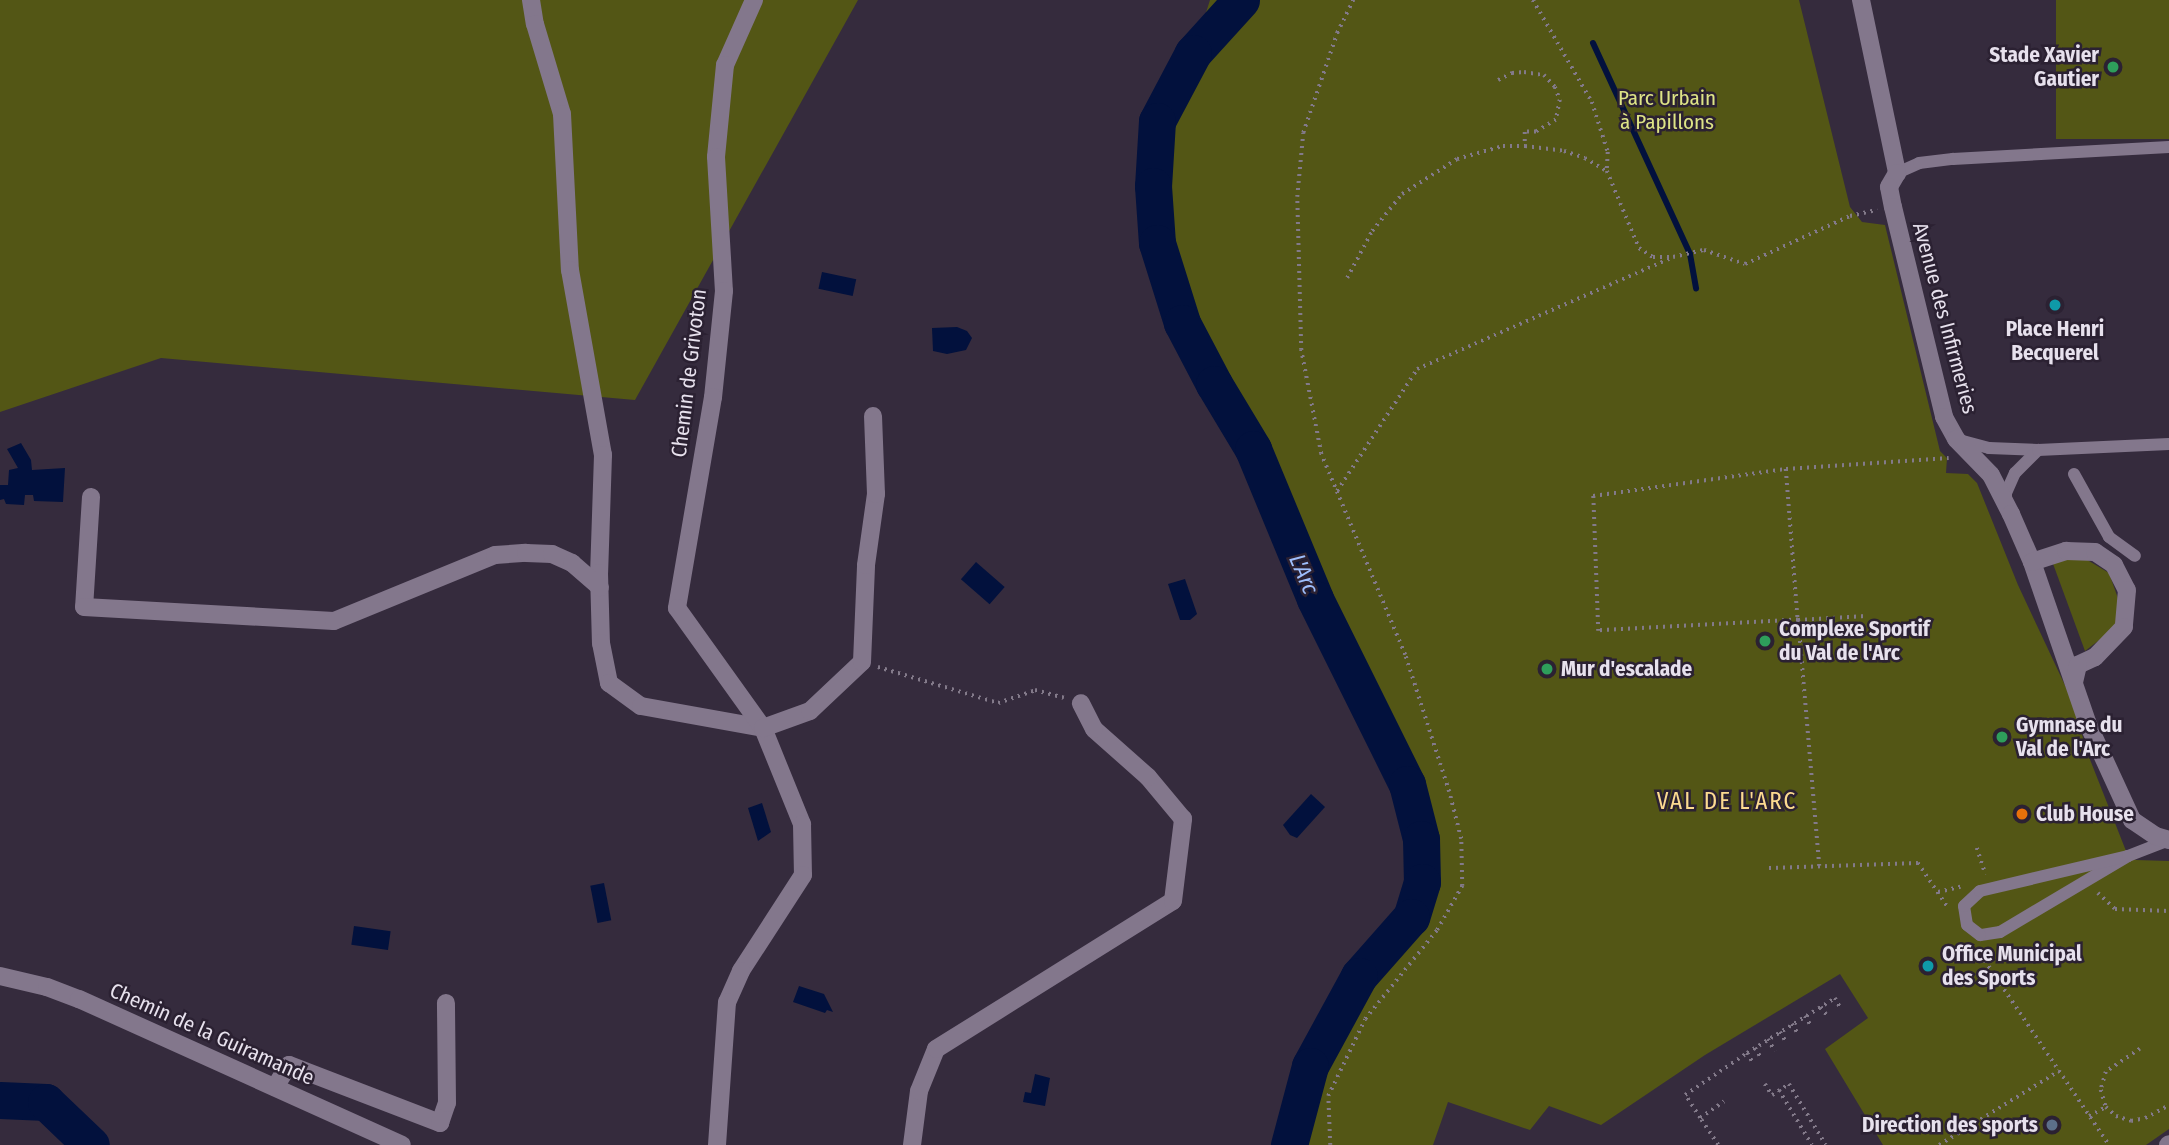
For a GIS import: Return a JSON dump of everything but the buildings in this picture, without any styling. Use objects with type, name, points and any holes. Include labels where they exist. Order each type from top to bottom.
[{"type":"street","points":[[531,0],[535,24],[562,114],[570,270],[603,455],[599,524],[601,643],[609,683],[641,706],[763,728],[810,711],[862,662],[866,565],[876,494],[873,416]]},
{"type":"street","name":"Chemin de Grivoton","points":[[717,1145],[727,1002],[741,971],[803,875],[802,824],[763,728],[677,608],[713,397],[724,291],[716,157],[725,65],[754,0]]},
{"type":"street","name":"Avenue des Infirmeries","points":[[1861,0],[1896,173],[1889,187],[1944,417],[1956,439],[1976,456],[1991,475],[2006,504],[2032,562],[2087,722],[2132,820],[2156,836],[2169,840]]},
{"type":"street","points":[[91,497],[84,607],[334,621],[495,555],[526,553],[552,554],[572,563],[600,587]]},
{"type":"street","points":[[2032,562],[2066,551],[2095,552],[2114,565],[2127,590],[2124,626],[2095,657],[2078,665],[2074,683]]},
{"type":"street","points":[[912,1145],[919,1091],[936,1049],[1173,901],[1182,819],[1148,777],[1094,729],[1081,703]]},
{"type":"street","name":"Chemin de la Guiramande","points":[[0,976],[47,987],[79,999],[402,1145]]},
{"type":"street","points":[[275,1087],[289,1065],[440,1123],[447,1103],[446,1003]]},
{"type":"lane","points":[[1896,173],[1919,163],[1953,159],[2169,147]]},
{"type":"lane","points":[[1956,439],[1989,448],[2038,450],[2169,444]]},
{"type":"lane","points":[[2006,504],[2006,493],[2015,473],[2038,450]]},
{"type":"lane","points":[[2074,474],[2109,537],[2135,556]]},
{"type":"lane","points":[[2129,856],[2000,932],[1980,935],[1967,925],[1964,906],[1980,891],[2129,856],[2169,840]]},
{"type":"path","points":[[1330,1145],[1328,1096],[1364,1018],[1437,930],[1461,886],[1461,839],[1445,780],[1405,655],[1321,454],[1301,350],[1297,197],[1303,133],[1338,33],[1353,0]]},
{"type":"path","points":[[1533,0],[1592,102],[1608,152],[1607,171],[1639,248],[1653,257],[1673,257]]},
{"type":"path","points":[[1498,80],[1512,73],[1524,72],[1544,75],[1555,87],[1560,100],[1556,120],[1536,132],[1525,132],[1525,146]]},
{"type":"path","points":[[1347,278],[1372,231],[1410,188],[1457,159],[1503,146],[1525,146],[1563,151],[1585,158],[1607,171]]},
{"type":"path","points":[[1337,491],[1417,369],[1673,257],[1704,250],[1745,264],[1850,216],[1893,207]]},
{"type":"path","points":[[1866,616],[1598,631],[1593,496],[1786,469],[1976,456]]},
{"type":"path","points":[[1786,469],[1819,866]]},
{"type":"path","points":[[862,662],[998,704],[1035,690],[1081,703]]},
{"type":"path","points":[[1769,867],[1918,863],[1952,912]]},
{"type":"path","points":[[2091,887],[2115,909],[2169,911]]},
{"type":"path","points":[[1973,943],[2109,1145]]},
{"type":"path","points":[[1980,953],[1991,947]]},
{"type":"path","points":[[1718,1145],[1685,1095],[1835,998],[1841,1009]]},
{"type":"path","points":[[1821,1007],[1828,1017]]},
{"type":"path","points":[[1805,1016],[1812,1027]]},
{"type":"path","points":[[1793,1024],[1799,1035]]},
{"type":"path","points":[[1780,1032],[1787,1043]]},
{"type":"path","points":[[1768,1040],[1775,1051]]},
{"type":"path","points":[[1755,1048],[1762,1059]]},
{"type":"path","points":[[2140,1049],[2106,1072],[2101,1090],[2106,1107],[2116,1116],[2132,1121],[2145,1118],[2169,1105]]},
{"type":"path","points":[[1747,1053],[1754,1064]]},
{"type":"path","points":[[1939,1145],[2059,1071]]},
{"type":"path","points":[[1765,1084],[1772,1095],[1789,1084],[1826,1145]]},
{"type":"path","points":[[1779,1090],[1812,1145]]},
{"type":"path","points":[[1700,1118],[1724,1101]]},
{"type":"path","points":[[2089,1116],[2106,1107]]},
{"type":"green space","points":[[0,0],[858,0],[635,400],[161,358],[0,412]]},
{"type":"green space","name":"Parc Urbain à Papillons","points":[[1210,0],[1799,0],[1850,207],[1862,222],[1885,225],[1940,451],[1947,458],[1946,473],[1968,474],[1977,483],[2018,585],[2070,696],[2089,757],[2128,856],[2136,860],[2169,861],[2169,1129],[2146,1145],[1883,1145],[1825,1049],[1868,1018],[1840,974],[1705,1055],[1601,1125],[1549,1106],[1530,1130],[1448,1102],[1433,1145],[1289,1145],[1310,1066],[1359,976],[1411,917],[1422,882],[1421,839],[1407,784],[1315,599],[1253,449],[1182,323],[1157,243],[1153,186],[1157,121],[1193,53]]},
{"type":"green space","name":"Stade Xavier Gautier","points":[[2056,0],[2169,0],[2169,139],[2056,139]]},
{"type":"green space","points":[[2084,558],[2109,573],[2120,604],[2115,628],[2085,651],[2052,561]]},
{"type":"water","points":[[822,272],[856,279],[853,296],[818,289]]},
{"type":"water","points":[[957,327],[967,331],[972,338],[966,350],[947,354],[933,351],[932,328]]},
{"type":"water","points":[[21,443],[31,460],[32,470],[65,468],[63,502],[34,501],[33,495],[25,495],[24,505],[6,504],[4,499],[0,500],[0,485],[8,485],[9,470],[18,468],[7,449]]},
{"type":"water","points":[[976,562],[1005,587],[990,604],[961,579]]},
{"type":"water","points":[[1185,579],[1197,614],[1190,620],[1180,620],[1168,584]]},
{"type":"water","points":[[1311,794],[1325,807],[1297,838],[1290,835],[1283,825]]},
{"type":"water","points":[[762,803],[771,832],[758,841],[748,808]]},
{"type":"water","points":[[604,883],[611,920],[598,923],[590,886]]},
{"type":"water","points":[[354,926],[391,931],[388,950],[351,945]]},
{"type":"water","points":[[799,986],[824,994],[833,1012],[827,1010],[825,1013],[793,1002]]},
{"type":"water","points":[[1035,1074],[1050,1078],[1045,1106],[1023,1102],[1025,1092],[1031,1093]]},
{"type":"waterway","name":"L'Arc","points":[[1241,0],[1193,53],[1157,121],[1153,186],[1157,243],[1182,323],[1253,449],[1315,599],[1407,784],[1421,839],[1422,882],[1411,917],[1359,976],[1310,1066],[1289,1145]]},
{"type":"waterway","points":[[1593,43],[1690,254],[1696,288]]},
{"type":"waterway","name":"L'Arc","points":[[0,1100],[46,1102],[91,1145]]},
{"type":"place","name":"Stade Xavier Gautier","points":[[2113,67]]},
{"type":"place","name":"Place Henri Becquerel","points":[[2055,305]]},
{"type":"place","name":"Complexe Sportif du Val de l'Arc","points":[[1765,641]]},
{"type":"place","name":"Mur d'escalade","points":[[1547,669]]},
{"type":"place","name":"Gymnase du Val de l'Arc","points":[[2002,737]]},
{"type":"place","name":"Club House","points":[[2022,814]]},
{"type":"place","name":"Office Municipal des Sports","points":[[1928,966]]},
{"type":"place","name":"Direction des sports","points":[[2052,1125]]},
{"type":"district","name":"VAL DE L'ARC","points":[[1727,801]]}]
